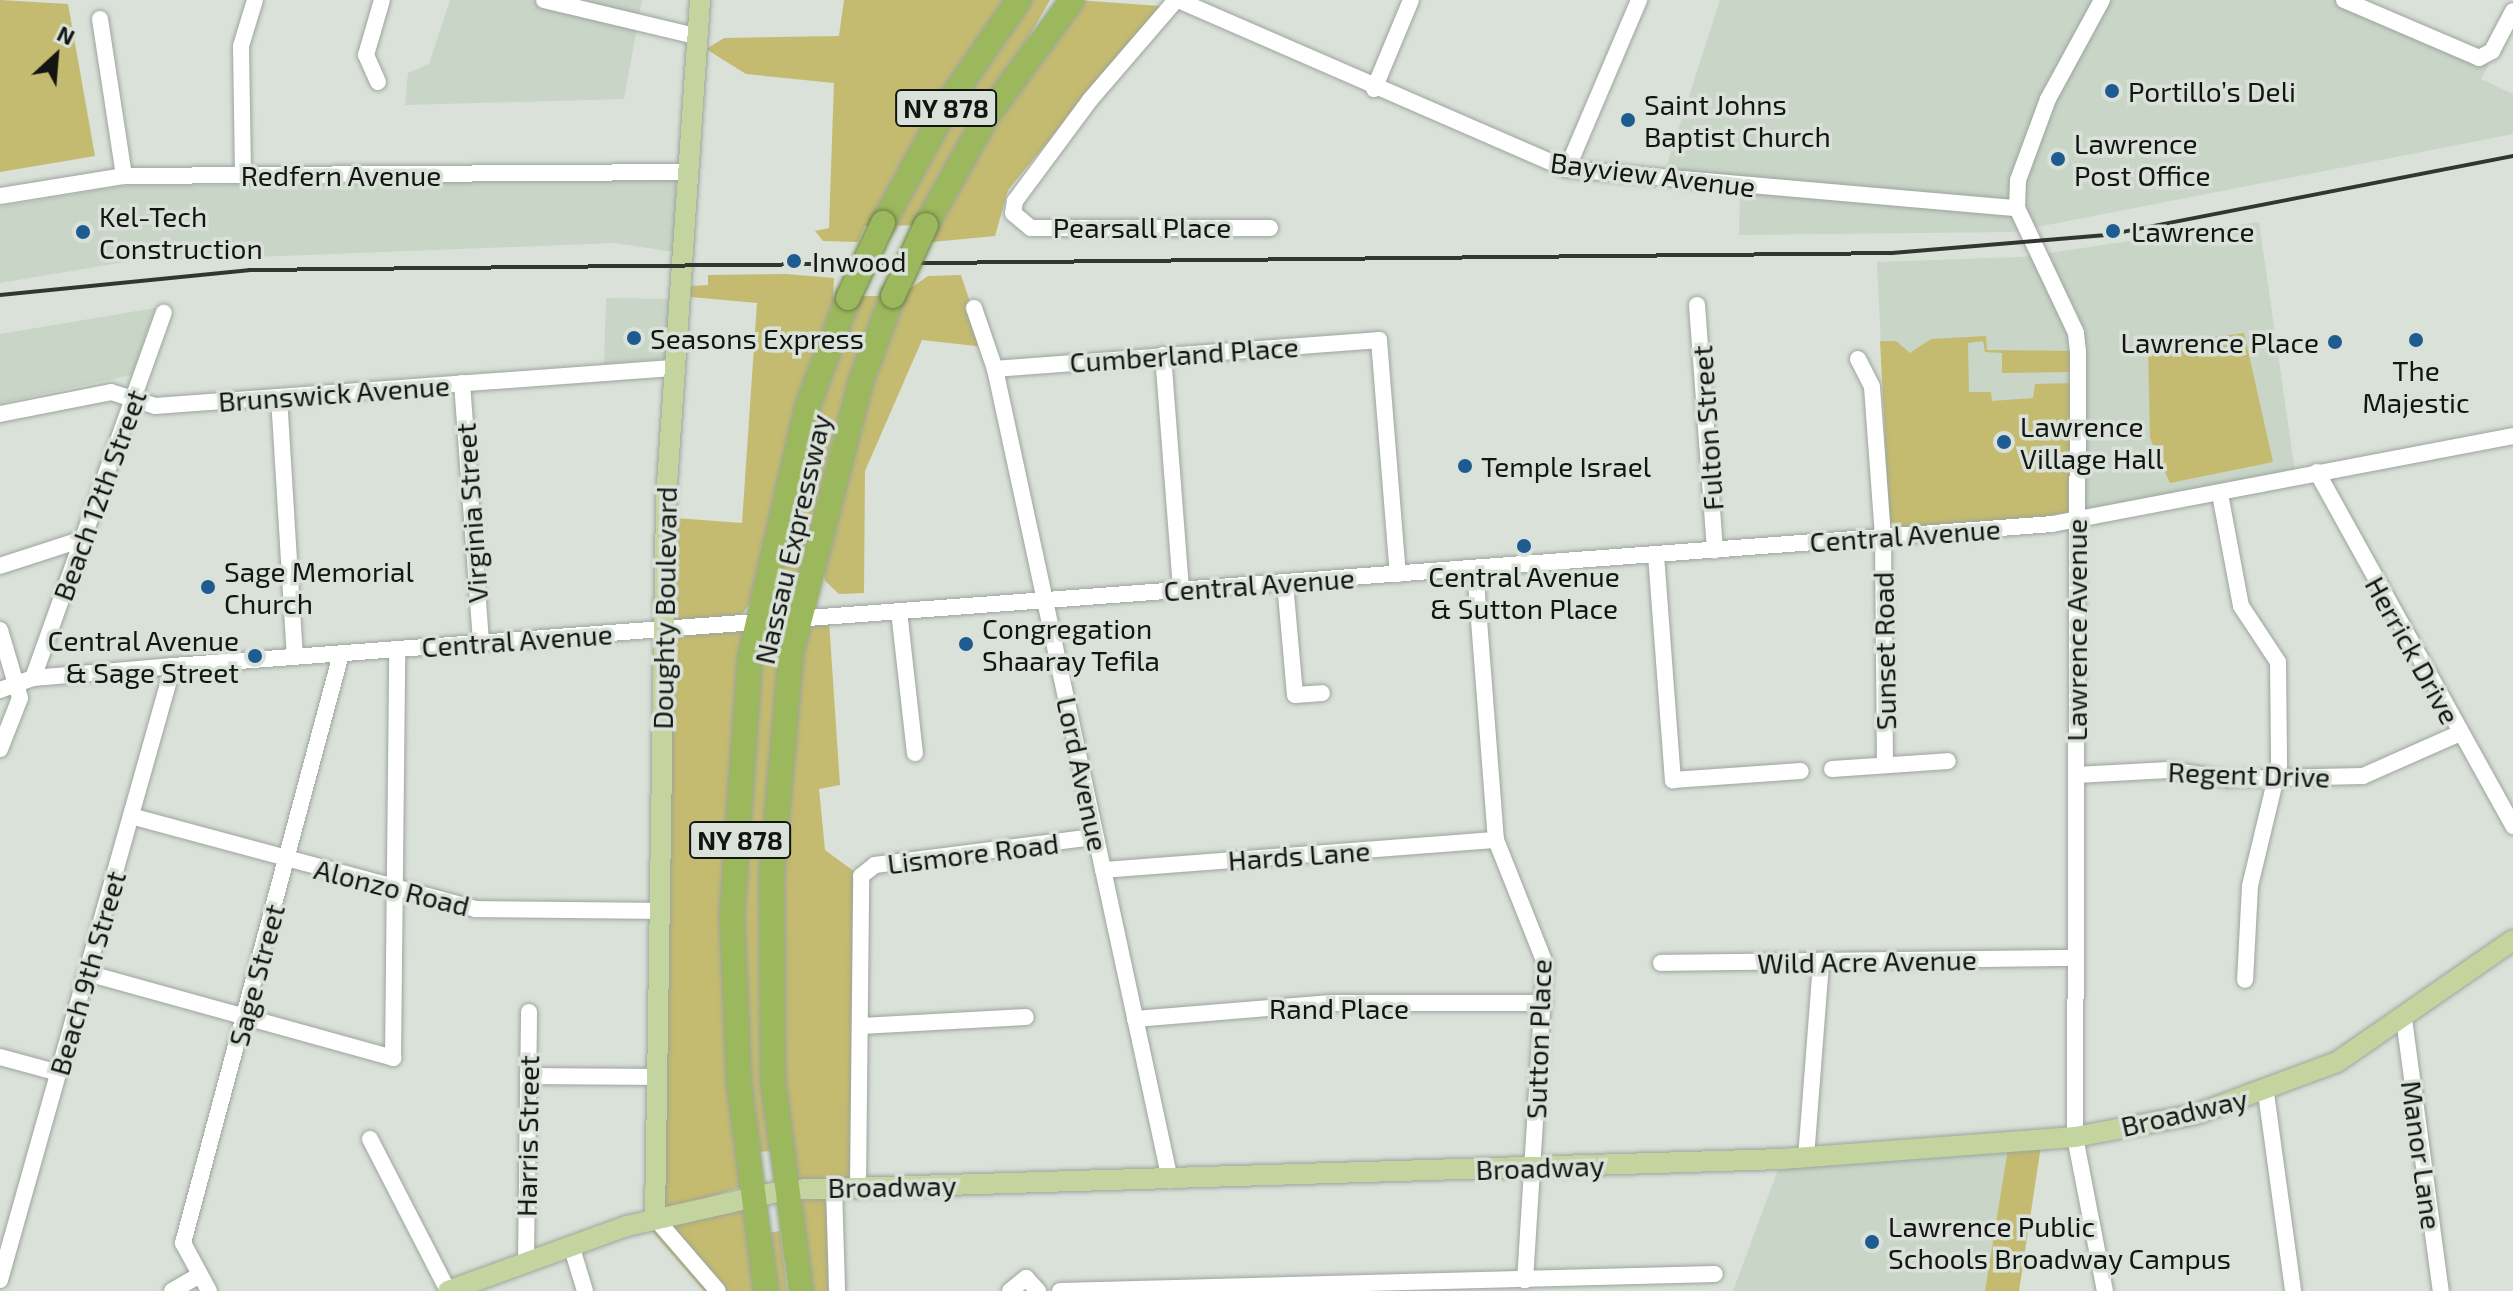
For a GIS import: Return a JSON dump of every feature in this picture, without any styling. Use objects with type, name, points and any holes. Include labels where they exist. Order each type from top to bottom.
[{"type":"highway","name":"Nassau Expressway","points":[[766,1291],[750,1197],[732,915],[755,621],[807,408],[848,298],[883,223],[952,97],[1019,0]]},
{"type":"highway","name":"Nassau Expressway","points":[[801,1291],[785,1190],[773,1080],[772,872],[800,618],[861,381],[893,296],[926,225],[987,116],[1072,0]]},
{"type":"main road","name":"Doughty Boulevard","points":[[655,1218],[663,630],[684,172],[700,0]]},
{"type":"main road","name":"Broadway","points":[[448,1291],[571,1245],[655,1218],[785,1190],[1806,1158],[2075,1137],[2266,1093],[2337,1062],[2404,1019],[2513,940]]},
{"type":"street","points":[[243,174],[241,46],[255,0]]},
{"type":"street","points":[[378,82],[366,55],[382,0]]},
{"type":"street","points":[[544,0],[695,36]]},
{"type":"street","name":"Bayview Avenue","points":[[1177,0],[1374,89],[1567,169],[2017,208]]},
{"type":"street","name":"Pearsall Place","points":[[1177,0],[1096,93],[1015,201],[1016,220],[1031,228],[1270,228]]},
{"type":"street","points":[[1374,89],[1411,0]]},
{"type":"street","points":[[1567,169],[1639,0]]},
{"type":"street","points":[[2344,0],[2485,58],[2513,11]]},
{"type":"street","points":[[2017,208],[2018,180],[2048,99],[2096,2]]},
{"type":"street","points":[[100,19],[124,176]]},
{"type":"street","name":"Redfern Avenue","points":[[0,196],[124,176],[684,172]]},
{"type":"street","name":"Lawrence Avenue","points":[[2017,208],[2076,333],[2075,1137],[2105,1291]]},
{"type":"street","name":"Fulton Street","points":[[1697,305],[1715,550]]},
{"type":"street","name":"Lord Avenue","points":[[974,308],[995,369],[1170,1180]]},
{"type":"street","name":"Beach 12th Street","points":[[0,749],[83,539],[164,313]]},
{"type":"street","name":"Cumberland Place","points":[[995,369],[1379,340],[1398,574]]},
{"type":"street","points":[[1163,355],[1181,589]]},
{"type":"street","name":"Sunset Road","points":[[1858,359],[1872,387],[1883,536],[1885,765]]},
{"type":"street","name":"Brunswick Avenue","points":[[0,414],[111,392],[155,406],[673,368]]},
{"type":"street","name":"Virginia Street","points":[[462,383],[481,642]]},
{"type":"street","points":[[279,397],[295,657]]},
{"type":"street","name":"Central Avenue","points":[[0,690],[25,680],[173,666],[2076,521],[2513,436]]},
{"type":"street","name":"Herrick Drive","points":[[2317,472],[2513,826]]},
{"type":"street","points":[[2220,494],[2241,606],[2278,662],[2274,778],[2250,886],[2245,980]]},
{"type":"street","points":[[0,566],[83,539]]},
{"type":"street","points":[[1656,555],[1673,780],[1801,771]]},
{"type":"street","name":"Sutton Place","points":[[1475,568],[1496,840],[1543,949],[1544,1003],[1525,1280]]},
{"type":"street","points":[[1285,583],[1295,695],[1322,693]]},
{"type":"street","points":[[899,611],[915,753]]},
{"type":"street","points":[[0,630],[25,680]]},
{"type":"street","points":[[87,973],[393,1058],[397,649]]},
{"type":"street","name":"Sage Street","points":[[209,1291],[183,1243],[341,654]]},
{"type":"street","name":"Beach 9th Street","points":[[0,1280],[173,666]]},
{"type":"street","name":"Regent Drive","points":[[2076,775],[2169,770],[2274,778],[2363,776],[2460,733]]},
{"type":"street","points":[[1832,769],[1948,761]]},
{"type":"street","name":"Alonzo Road","points":[[131,816],[395,890],[475,909],[659,911]]},
{"type":"street","name":"Lismore Road","points":[[861,1026],[867,869],[1095,837]]},
{"type":"street","name":"Hards Lane","points":[[1103,870],[1496,840]]},
{"type":"street","name":"Wild Acre Avenue","points":[[1661,963],[2074,958]]},
{"type":"street","points":[[1806,1158],[1821,961]]},
{"type":"street","name":"Rand Place","points":[[1135,1019],[1331,1003],[1544,1003]]},
{"type":"street","name":"Harris Street","points":[[526,1261],[529,1012]]},
{"type":"street","points":[[858,1187],[861,1026],[1026,1017]]},
{"type":"street","name":"Manor Lane","points":[[2404,1019],[2441,1291]]},
{"type":"street","points":[[0,1057],[59,1073]]},
{"type":"street","points":[[528,1076],[658,1077]]},
{"type":"street","points":[[2266,1093],[2293,1291]]},
{"type":"street","points":[[370,1139],[448,1291]]},
{"type":"street","points":[[834,1187],[837,1291]]},
{"type":"street","points":[[655,1218],[718,1291]]},
{"type":"street","points":[[571,1245],[585,1291]]},
{"type":"street","points":[[1060,1291],[1367,1288],[1525,1280],[1626,1284],[1715,1274]]},
{"type":"street","points":[[172,1291],[200,1275]]},
{"type":"street","points":[[1010,1291],[1026,1278],[1038,1291]]},
{"type":"street","points":[[1450,1291],[1466,1281]]},
{"type":"shaded area","points":[[0,0],[68,4],[95,156],[0,172]]},
{"type":"shaded area","points":[[450,0],[642,0],[624,99],[405,105],[408,73],[429,64]]},
{"type":"shaded area","points":[[844,0],[1016,0],[879,226],[865,226],[858,242],[823,241],[815,231],[829,228],[834,83],[746,74],[706,49],[724,38],[839,36]]},
{"type":"shaded area","points":[[1027,0],[1050,0],[922,225],[886,226]]},
{"type":"shaded area","points":[[1077,0],[1160,6],[1008,190],[995,236],[932,242],[976,146]]},
{"type":"shaded area","points":[[1720,0],[2346,0],[2489,64],[2481,79],[2513,94],[2513,134],[2012,232],[1739,235],[1740,188],[1661,183]]},
{"type":"shaded area","points":[[676,180],[674,252],[615,243],[125,262],[0,283],[0,207],[122,186]]},
{"type":"shaded area","points":[[2259,222],[2295,472],[2071,518],[1890,533],[1877,262],[2021,257]]},
{"type":"shaded area","points":[[786,274],[834,278],[833,297],[846,297],[783,470],[750,603],[739,619],[665,628],[675,518],[742,523],[757,303],[691,297],[691,286],[708,285],[708,275]]},
{"type":"shaded area","points":[[961,275],[985,347],[922,340],[865,471],[864,593],[839,594],[825,581],[822,564],[843,472],[901,295],[928,276]]},
{"type":"shaded area","points":[[856,296],[885,296],[837,424],[798,582],[779,579],[822,390]]},
{"type":"shaded area","points":[[606,298],[675,299],[672,358],[604,364]]},
{"type":"shaded area","points":[[155,308],[132,375],[0,403],[0,334]]},
{"type":"shaded area","points":[[2244,333],[2273,462],[2170,483],[2150,438],[2148,347]]},
{"type":"shaded area","points":[[1986,336],[1987,350],[2076,351],[2075,372],[2002,373],[2002,353],[1985,352],[1983,341],[1968,343],[1969,392],[1991,392],[1992,401],[2033,398],[2035,384],[2076,383],[2074,518],[1890,533],[1880,341],[1896,341],[1910,353],[1931,339]]},
{"type":"shaded area","points":[[829,621],[840,785],[819,789],[825,850],[855,872],[854,1182],[795,1184],[775,1080],[775,877],[805,624]]},
{"type":"shaded area","points":[[746,628],[730,913],[742,1187],[659,1212],[664,631]]},
{"type":"shaded area","points":[[760,660],[791,660],[781,729],[778,1151],[752,1152],[738,1003]]},
{"type":"shaded area","points":[[2042,1139],[2019,1291],[1985,1291],[2009,1142]]},
{"type":"shaded area","name":"Lawrence Public Schools Broadway Campus","points":[[2009,1142],[1985,1291],[1733,1291],[1782,1159]]},
{"type":"shaded area","points":[[832,1192],[828,1291],[803,1291],[787,1193]]},
{"type":"shaded area","points":[[743,1208],[761,1291],[704,1291],[644,1222]]},
{"type":"shaded area","points":[[780,1231],[787,1291],[769,1291],[760,1234]]},
{"type":"railway","points":[[0,295],[249,270],[1891,253],[2107,235],[2513,156]]},
{"type":"place","name":"Portillo’s Deli","points":[[2112,91]]},
{"type":"place","name":"Saint Johns Baptist Church","points":[[1628,120]]},
{"type":"place","name":"Lawrence Post Office","points":[[2058,159]]},
{"type":"place","name":"Lawrence","points":[[2113,231]]},
{"type":"place","name":"Kel-Tech Construction","points":[[83,232]]},
{"type":"place","name":"Inwood","points":[[794,261]]},
{"type":"place","name":"Seasons Express","points":[[634,338]]},
{"type":"place","name":"The Majestic","points":[[2416,340]]},
{"type":"place","name":"Lawrence Place","points":[[2335,342]]},
{"type":"place","name":"Lawrence Village Hall","points":[[2004,442]]},
{"type":"place","name":"Temple Israel","points":[[1465,466]]},
{"type":"place","name":"Central Avenue & Sutton Place","points":[[1524,546]]},
{"type":"place","name":"Sage Memorial Church","points":[[208,587]]},
{"type":"place","name":"Congregation Shaaray Tefila","points":[[966,644]]},
{"type":"place","name":"Central Avenue & Sage Street","points":[[255,656]]},
{"type":"place","name":"Lawrence Public Schools Broadway Campus","points":[[1872,1242]]}]
